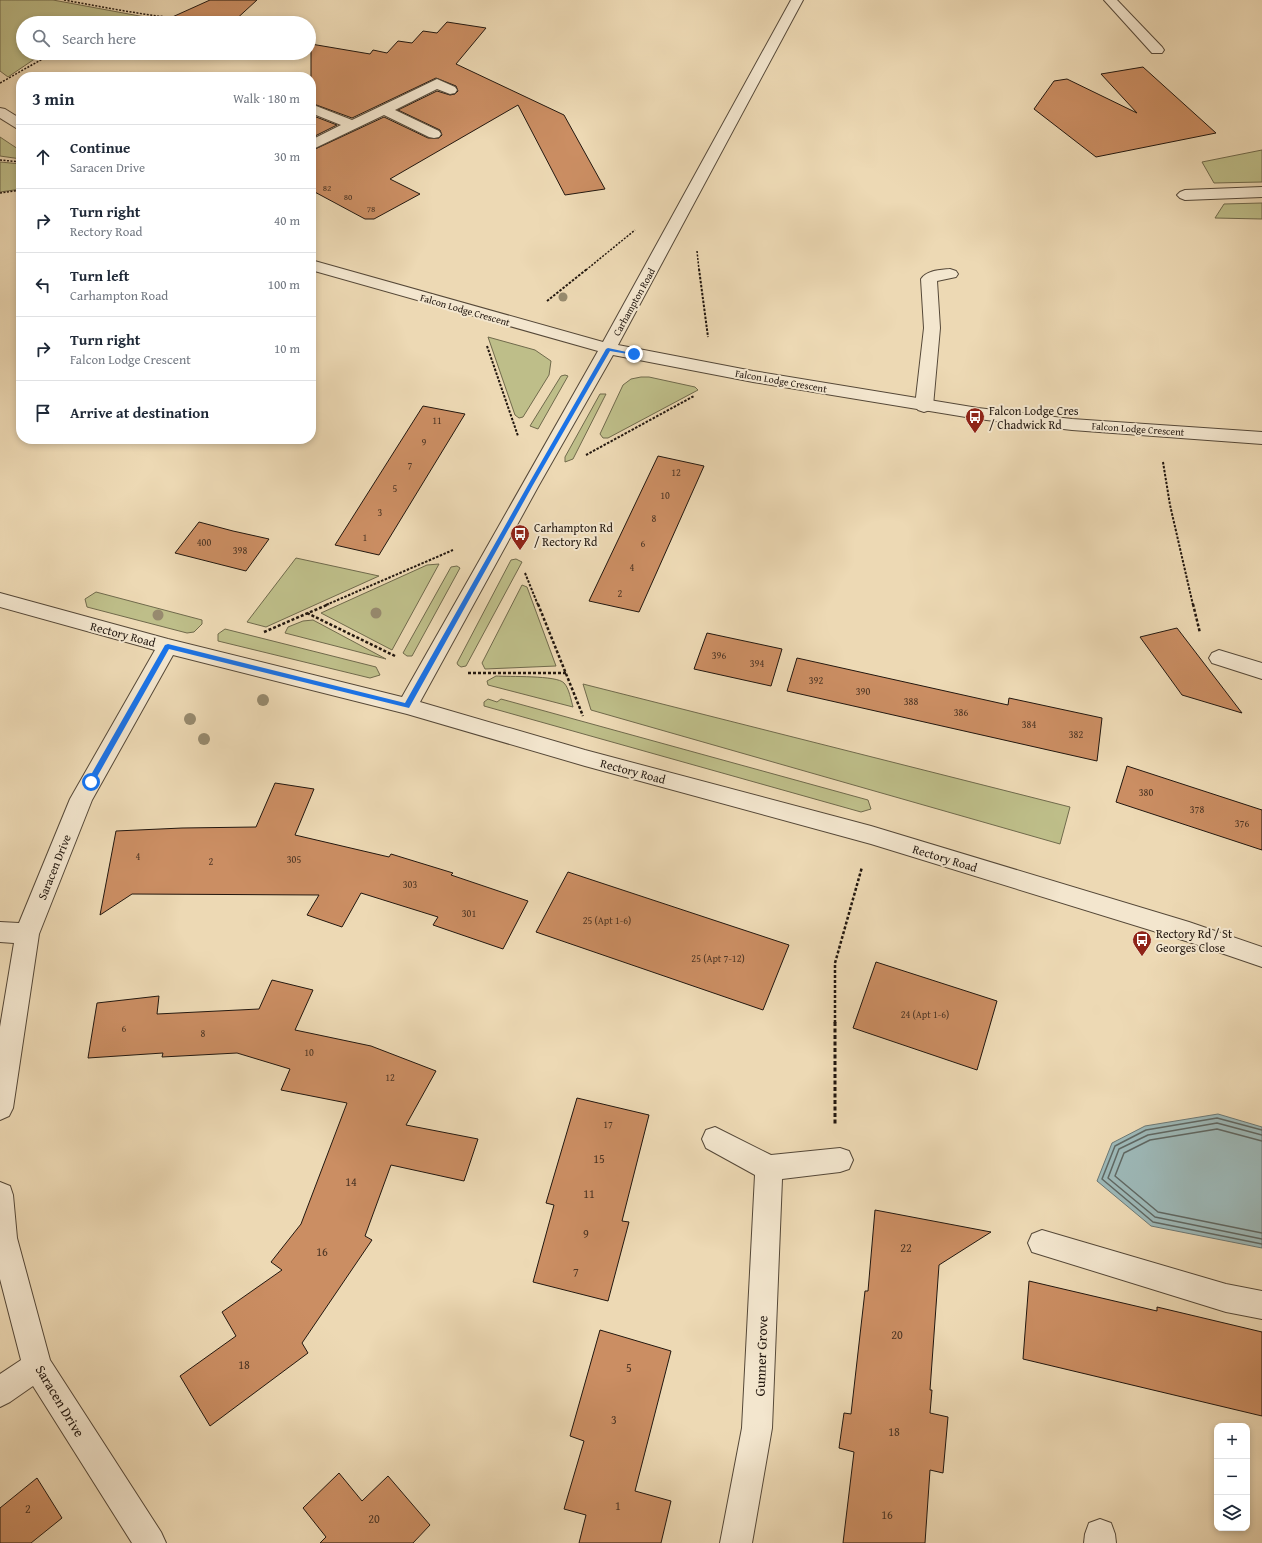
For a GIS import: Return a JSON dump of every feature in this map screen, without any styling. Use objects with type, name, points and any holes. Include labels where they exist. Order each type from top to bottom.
[{"type":"street","name":"Carhampton Road","points":[[407,706],[530,485],[608,349],[797,0]]},
{"type":"street","points":[[1110,0],[1157,50]]},
{"type":"street","points":[[316,143],[437,83],[450,90]]},
{"type":"street","points":[[316,110],[352,125]]},
{"type":"street","points":[[384,110],[434,134]]},
{"type":"street","points":[[0,112],[16,122]]},
{"type":"street","points":[[1185,195],[1262,192]]},
{"type":"street","name":"Falcon Lodge Crescent","points":[[316,266],[476,314],[608,349],[924,406],[1044,422],[1158,432],[1262,438]]},
{"type":"street","points":[[924,406],[932,328],[929,279],[938,275],[950,274]]},
{"type":"street","name":"Rectory Road","points":[[0,600],[168,646],[407,706],[585,758],[871,835],[1189,932],[1262,957]]},
{"type":"street","name":"Saracen Drive","points":[[0,1108],[27,934],[81,799],[168,646]]},
{"type":"street","points":[[1218,658],[1262,671]]},
{"type":"street","points":[[0,932],[27,934]]},
{"type":"street","points":[[715,1138],[769,1168],[840,1160]]},
{"type":"street","name":"Gunner Grove","points":[[736,1543],[758,1428],[769,1168]]},
{"type":"street","name":"Saracen Drive","points":[[0,1195],[2,1238],[37,1366],[150,1543]]},
{"type":"street","points":[[1042,1243],[1226,1298],[1262,1305]]},
{"type":"street","points":[[0,1392],[37,1366]]},
{"type":"path","points":[[64,0],[156,16]]},
{"type":"path","points":[[20,72],[40,60]]},
{"type":"path","points":[[0,83],[16,75]]},
{"type":"path","points":[[0,160],[16,162]]},
{"type":"path","points":[[0,193],[16,191]]},
{"type":"path","points":[[1158,432],[1170,505],[1201,638],[1218,658]]},
{"type":"path","points":[[264,632],[453,550]]},
{"type":"path","points":[[525,573],[583,716]]},
{"type":"path","points":[[307,613],[395,656]]},
{"type":"path","points":[[468,673],[566,673]]},
{"type":"path","points":[[840,1160],[835,1135],[835,963],[871,835]]},
{"type":"green space","points":[[0,0],[53,0],[140,16],[16,16],[16,60],[33,60],[8,77],[0,71]]},
{"type":"green space","points":[[0,137],[16,148],[16,158],[0,156]]},
{"type":"green space","points":[[1262,150],[1262,182],[1214,183],[1202,162]]},
{"type":"green space","points":[[0,162],[16,164],[16,190],[0,192]]},
{"type":"green space","points":[[1262,203],[1262,219],[1215,218],[1224,204]]},
{"type":"green space","points":[[488,337],[535,350],[551,361],[549,375],[523,417],[519,418],[515,415]]},
{"type":"green space","points":[[561,376],[568,376],[538,429],[530,426]]},
{"type":"green space","points":[[649,377],[695,387],[698,390],[608,438],[603,438],[600,434],[623,385],[631,379]]},
{"type":"green space","points":[[600,394],[606,394],[573,459],[565,462],[565,457]]},
{"type":"green space","points":[[296,558],[379,576],[266,627],[247,622]]},
{"type":"green space","points":[[516,559],[522,562],[466,666],[461,667],[457,663],[511,560]]},
{"type":"green space","points":[[439,564],[392,650],[321,613],[427,565]]},
{"type":"green space","points":[[457,566],[460,568],[412,656],[407,656],[403,653],[451,567]]},
{"type":"green space","points":[[522,585],[527,587],[556,666],[485,669],[482,663]]},
{"type":"green space","points":[[96,592],[202,620],[202,624],[194,632],[187,633],[87,607],[85,599]]},
{"type":"green space","points":[[313,620],[386,659],[285,633],[288,627],[303,621]]},
{"type":"green space","points":[[225,629],[376,667],[380,675],[370,678],[218,641],[218,634]]},
{"type":"green space","points":[[496,676],[532,677],[560,680],[564,683],[570,694],[573,707],[488,685],[487,681]]},
{"type":"green space","points":[[583,684],[1070,807],[1060,844],[591,710]]},
{"type":"green space","points":[[488,699],[497,702],[501,699],[868,800],[871,809],[861,812],[484,706],[484,702]]},
{"type":"water","points":[[1218,1114],[1262,1127],[1262,1248],[1151,1226],[1097,1181],[1112,1143],[1145,1126]]},
{"type":"building","points":[[210,0],[257,0],[240,16],[175,16]]},
{"type":"building","points":[[447,22],[486,28],[456,64],[564,115],[605,189],[565,195],[518,105],[390,179],[420,194],[374,219],[365,219],[316,193],[316,149],[384,117],[428,138],[439,138],[442,135],[440,130],[398,110],[437,91],[450,95],[455,94],[458,91],[456,86],[436,78],[352,118],[316,105],[316,72],[311,72],[311,60],[316,60],[316,45],[370,54],[373,50],[387,53],[398,41],[412,43],[423,31],[437,33]]},
{"type":"building","points":[[1143,67],[1216,133],[1096,157],[1034,109],[1054,81],[1067,79],[1137,113],[1101,74]]},
{"type":"building","points":[[316,117],[337,125],[316,136]]},
{"type":"building","points":[[423,406],[465,414],[379,555],[335,545]]},
{"type":"building","points":[[658,456],[704,466],[639,612],[589,601]]},
{"type":"building","points":[[199,522],[269,539],[246,571],[175,553]]},
{"type":"building","points":[[1177,628],[1242,713],[1182,695],[1140,637]]},
{"type":"building","points":[[707,633],[782,649],[771,686],[694,669]]},
{"type":"building","points":[[797,658],[1008,705],[1009,698],[1102,718],[1097,761],[787,691]]},
{"type":"building","points":[[1127,766],[1262,810],[1262,850],[1116,802]]},
{"type":"building","points":[[275,783],[314,789],[295,835],[389,857],[391,854],[453,873],[451,875],[528,901],[503,949],[433,925],[438,917],[361,893],[342,927],[307,915],[319,895],[132,894],[100,915],[116,831],[256,827]]},
{"type":"building","points":[[568,872],[789,945],[763,1010],[536,932]]},
{"type":"building","points":[[876,962],[997,1001],[977,1070],[853,1028]]},
{"type":"building","points":[[272,980],[313,990],[295,1030],[371,1046],[436,1071],[406,1125],[478,1139],[464,1181],[391,1165],[365,1236],[372,1240],[302,1343],[308,1353],[210,1426],[180,1376],[236,1336],[222,1312],[282,1270],[271,1262],[301,1224],[347,1103],[281,1090],[290,1069],[237,1053],[162,1057],[163,1053],[88,1058],[97,1003],[159,996],[157,1014],[259,1009]]},
{"type":"building","points":[[577,1098],[649,1115],[622,1221],[629,1222],[608,1301],[533,1282],[554,1205],[546,1203]]},
{"type":"building","points":[[875,1210],[991,1232],[939,1265],[930,1390],[932,1390],[930,1413],[948,1417],[943,1473],[930,1470],[925,1543],[843,1543],[854,1452],[839,1448],[844,1413],[851,1414],[865,1291],[868,1291]]},
{"type":"building","points":[[1029,1281],[1157,1311],[1157,1307],[1262,1332],[1262,1416],[1023,1359]]},
{"type":"building","points":[[600,1330],[671,1351],[635,1491],[671,1501],[661,1543],[579,1543],[586,1515],[564,1509],[584,1441],[570,1436]]},
{"type":"building","points":[[339,1473],[362,1501],[388,1476],[430,1525],[413,1543],[320,1543],[326,1537],[303,1508]]},
{"type":"building","points":[[37,1478],[62,1518],[31,1543],[0,1543],[0,1508]]},
{"type":"place","name":"Falcon Lodge Cres / Chadwick Rd","points":[[975,434]]},
{"type":"place","name":"Carhampton Rd / Rectory Rd","points":[[520,551]]},
{"type":"place","name":"Rectory Rd / St Georges Close","points":[[1142,957]]},
{"type":"route","points":[[91,782],[168,646],[407,706],[530,485],[608,349],[634,354]]}]
